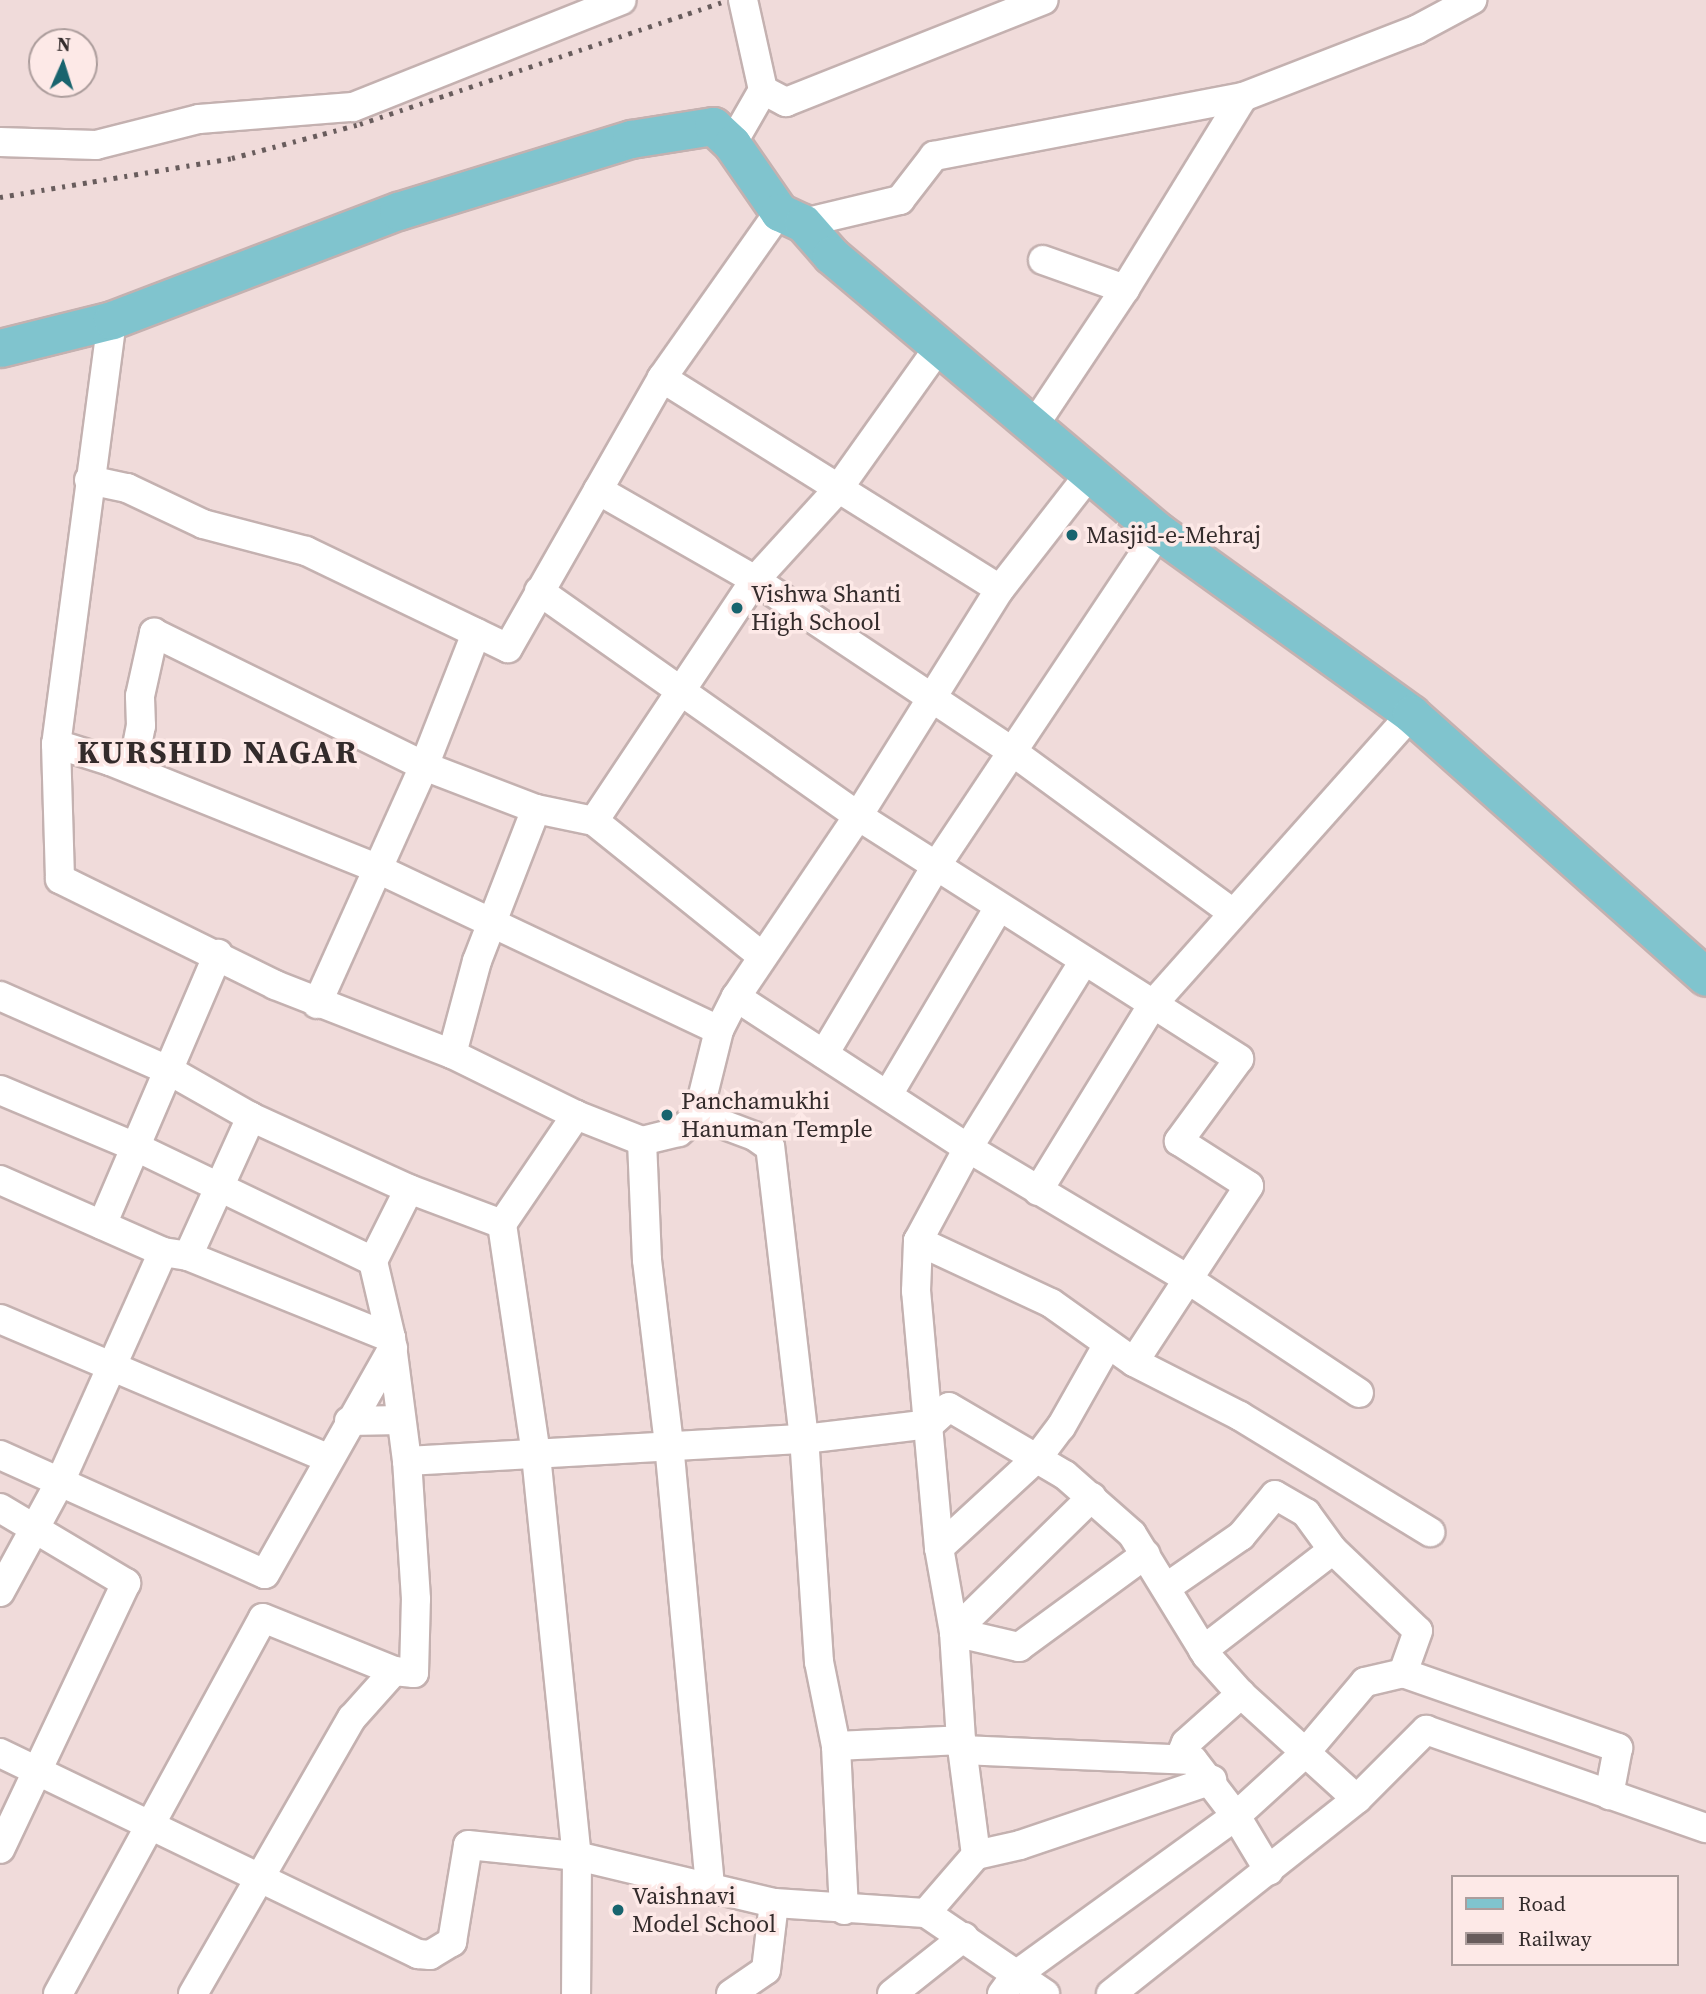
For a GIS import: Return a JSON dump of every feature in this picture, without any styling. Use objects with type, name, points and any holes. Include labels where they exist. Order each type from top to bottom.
[{"type":"main road","points":[[0,348],[112,320],[398,211],[631,139],[713,126],[732,145],[791,218],[1088,476],[1159,533],[1412,714],[1706,977]]},
{"type":"street","points":[[0,142],[96,145],[199,119],[353,107],[622,0]]},
{"type":"street","points":[[732,145],[764,90],[743,0]]},
{"type":"street","points":[[764,90],[786,102],[1043,0]]},
{"type":"street","points":[[89,480],[127,488],[203,524],[306,551],[508,649],[662,378],[791,218],[900,200],[934,156],[1243,97],[1416,30],[1472,0]]},
{"type":"street","points":[[1033,427],[1125,289],[1243,97]]},
{"type":"street","points":[[1043,260],[1125,289]]},
{"type":"street","points":[[112,320],[56,744],[60,879],[317,1004],[452,1054],[576,1115],[642,1141],[679,1132],[698,1115],[719,1030],[736,997],[858,816],[1000,589],[1088,476]]},
{"type":"street","points":[[594,821],[755,580],[838,489],[939,346]]},
{"type":"street","points":[[662,378],[1000,589]]},
{"type":"street","points":[[597,490],[755,580],[931,697],[1013,752],[1233,913]]},
{"type":"street","points":[[824,1054],[936,866],[1159,533]]},
{"type":"street","points":[[539,591],[682,689],[858,816],[1239,1059],[1179,1140],[1248,1186],[1134,1362]]},
{"type":"street","points":[[110,761],[135,757],[141,726],[140,696],[154,632],[424,766],[536,810],[594,821],[762,956]]},
{"type":"street","points":[[317,1004],[424,766],[476,633]]},
{"type":"street","points":[[1038,1191],[1153,1004],[1412,714]]},
{"type":"street","points":[[56,744],[110,761],[378,869],[719,1030]]},
{"type":"street","points":[[452,1054],[490,923],[536,810]]},
{"type":"street","points":[[889,1093],[999,906]]},
{"type":"street","points":[[102,1225],[138,1148],[218,954]]},
{"type":"street","points":[[976,1855],[961,1745],[954,1632],[939,1548],[916,1291],[918,1241],[968,1148],[1084,961]]},
{"type":"street","points":[[736,997],[889,1093],[968,1148],[1189,1280],[1359,1393]]},
{"type":"street","points":[[4,1007],[170,1071],[251,1117],[410,1189],[502,1224]]},
{"type":"street","points":[[0,1090],[138,1148],[373,1261]]},
{"type":"street","points":[[576,1115],[502,1224],[536,1455],[577,1856],[576,1994]]},
{"type":"street","points":[[698,1115],[754,1136],[770,1147],[804,1439],[819,1662],[836,1746],[844,1910]]},
{"type":"street","points":[[0,1592],[60,1482],[114,1367],[175,1254],[219,1188],[251,1117]]},
{"type":"street","points":[[642,1141],[647,1260],[669,1444],[710,1885]]},
{"type":"street","points":[[0,1180],[102,1225],[392,1343]]},
{"type":"street","points":[[58,1994],[264,1618],[394,1671],[414,1674],[416,1600],[407,1461],[392,1343],[373,1261],[410,1189]]},
{"type":"street","points":[[918,1241],[1051,1303],[1134,1362],[1240,1416],[1430,1532]]},
{"type":"street","points":[[0,1319],[328,1458]]},
{"type":"street","points":[[0,1455],[265,1574],[392,1343]]},
{"type":"street","points":[[939,1548],[1038,1457],[1061,1427],[1108,1344]]},
{"type":"street","points":[[407,1461],[536,1455],[669,1444],[804,1439],[930,1424],[949,1407],[1038,1457],[1092,1497],[1132,1534],[1167,1587],[1203,1650],[1241,1694],[1357,1799]]},
{"type":"street","points":[[349,1421],[401,1420]]},
{"type":"street","points":[[1167,1587],[1241,1536],[1275,1495],[1306,1513],[1333,1550],[1418,1631],[1403,1673]]},
{"type":"street","points":[[954,1632],[1092,1497]]},
{"type":"street","points":[[0,1508],[34,1531],[125,1583],[0,1849]]},
{"type":"street","points":[[1203,1650],[1333,1550]]},
{"type":"street","points":[[954,1632],[1019,1647],[1146,1554]]},
{"type":"street","points":[[193,1994],[352,1718],[394,1671]]},
{"type":"street","points":[[1009,1985],[1236,1816],[1305,1752],[1365,1682],[1403,1673],[1618,1748],[1609,1795]]},
{"type":"street","points":[[1180,1757],[1186,1743],[1241,1694]]},
{"type":"street","points":[[1111,1994],[1189,1928],[1269,1871],[1357,1799],[1426,1730],[1706,1828]]},
{"type":"street","points":[[836,1746],[961,1745],[1150,1760],[1180,1757],[1193,1760],[1212,1780],[1269,1871]]},
{"type":"street","points":[[0,1753],[39,1770],[150,1828],[262,1875],[418,1954],[430,1955],[452,1942],[468,1845],[577,1856],[710,1885],[774,1903],[844,1910],[926,1913],[964,1937],[1009,1985],[1045,1994]]},
{"type":"street","points":[[926,1913],[976,1855],[1020,1845],[1212,1780]]},
{"type":"street","points":[[731,1994],[766,1969],[774,1903]]},
{"type":"street","points":[[892,1994],[964,1937]]},
{"type":"railway","points":[[0,197],[232,158],[360,124],[728,0]]},
{"type":"place","name":"Masjid-e-Mehraj","points":[[1072,535]]},
{"type":"place","name":"Vishwa Shanti High School","points":[[737,608]]},
{"type":"place","name":"Panchamukhi Hanuman Temple","points":[[667,1115]]},
{"type":"place","name":"Vaishnavi Model School","points":[[618,1910]]},
{"type":"district","name":"KURSHID NAGAR","points":[[218,752]]}]
